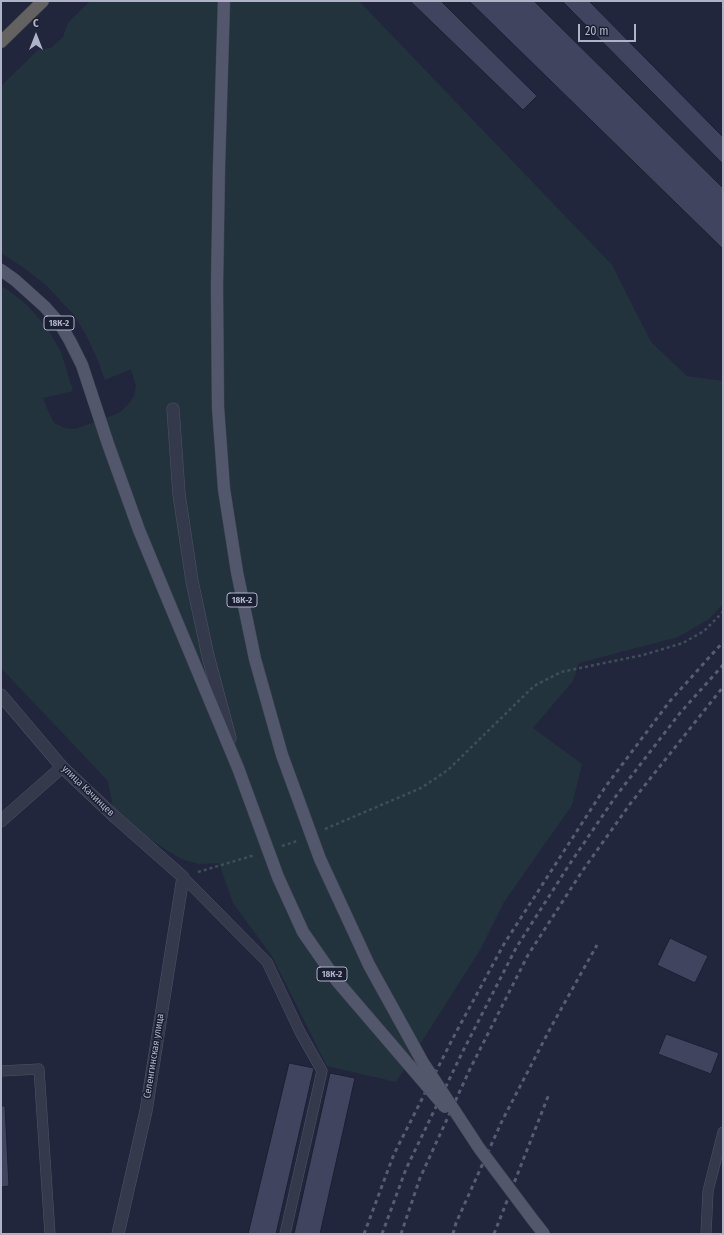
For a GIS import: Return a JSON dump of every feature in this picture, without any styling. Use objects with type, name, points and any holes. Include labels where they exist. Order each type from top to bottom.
[{"type":"highway","points":[[1,42],[43,1]]},
{"type":"main road","name":"18К-2","points":[[224,1],[217,271],[218,407],[226,504],[237,572],[255,659],[282,755],[320,859],[369,965],[422,1061],[479,1148],[544,1234]]},
{"type":"main road","name":"18К-2","points":[[1,270],[15,280],[45,307],[60,324],[82,365],[108,444],[139,530],[238,768],[278,877],[303,932],[336,981],[479,1148]]},
{"type":"street","points":[[173,409],[179,494],[192,581],[216,687],[238,768]]},
{"type":"street","name":"улица Качинцев","points":[[1,696],[62,767],[115,817],[183,877]]},
{"type":"street","points":[[1,821],[62,767]]},
{"type":"street","name":"Селенгинская улица","points":[[118,1234],[146,1111],[183,877]]},
{"type":"lane","points":[[183,877],[267,962],[300,1032],[322,1071],[285,1234]]},
{"type":"lane","points":[[1,1071],[40,1069],[50,1234]]},
{"type":"lane","points":[[706,1234],[708,1191],[723,1132]]},
{"type":"path","points":[[319,832],[421,788],[448,770],[534,686],[561,672],[643,655],[683,643],[704,631],[723,612]]},
{"type":"path","points":[[275,848],[297,841]]},
{"type":"path","points":[[183,877],[261,853]]},
{"type":"shaded area","points":[[90,1],[359,1],[612,265],[651,342],[687,376],[723,381],[723,604],[709,619],[678,637],[579,663],[573,681],[533,728],[582,764],[572,805],[504,902],[480,950],[396,1082],[327,1066],[272,956],[233,903],[219,863],[199,864],[181,859],[115,817],[108,781],[1,668],[1,286],[28,306],[47,328],[61,352],[73,391],[43,398],[54,423],[65,428],[75,429],[119,413],[128,405],[134,396],[136,386],[131,369],[105,380],[96,356],[75,316],[47,286],[27,270],[1,253],[1,86],[38,50],[51,48],[63,37],[68,23]]},
{"type":"building","points":[[410,1],[441,1],[537,96],[523,110]]},
{"type":"building","points":[[469,1],[534,1],[723,188],[723,249]]},
{"type":"building","points":[[562,1],[589,1],[723,137],[723,164]]},
{"type":"building","points":[[670,938],[708,956],[695,983],[657,965]]},
{"type":"building","points":[[666,1034],[719,1053],[711,1074],[658,1054]]},
{"type":"building","points":[[289,1063],[314,1068],[276,1234],[248,1234]]},
{"type":"building","points":[[330,1073],[355,1078],[320,1234],[294,1234]]},
{"type":"building","points":[[1,1106],[5,1106],[9,1186],[1,1187]]},
{"type":"railway","points":[[364,1234],[394,1154],[453,1038],[504,944],[606,786],[670,701],[723,642]]},
{"type":"railway","points":[[382,1234],[406,1169],[462,1053],[516,948],[569,865],[616,796],[680,713],[723,665]]},
{"type":"railway","points":[[401,1234],[420,1178],[470,1069],[528,955],[581,873],[630,804],[723,687]]},
{"type":"railway","points":[[453,1234],[456,1223],[502,1121],[551,1027],[597,945]]},
{"type":"railway","points":[[494,1234],[549,1094]]}]
